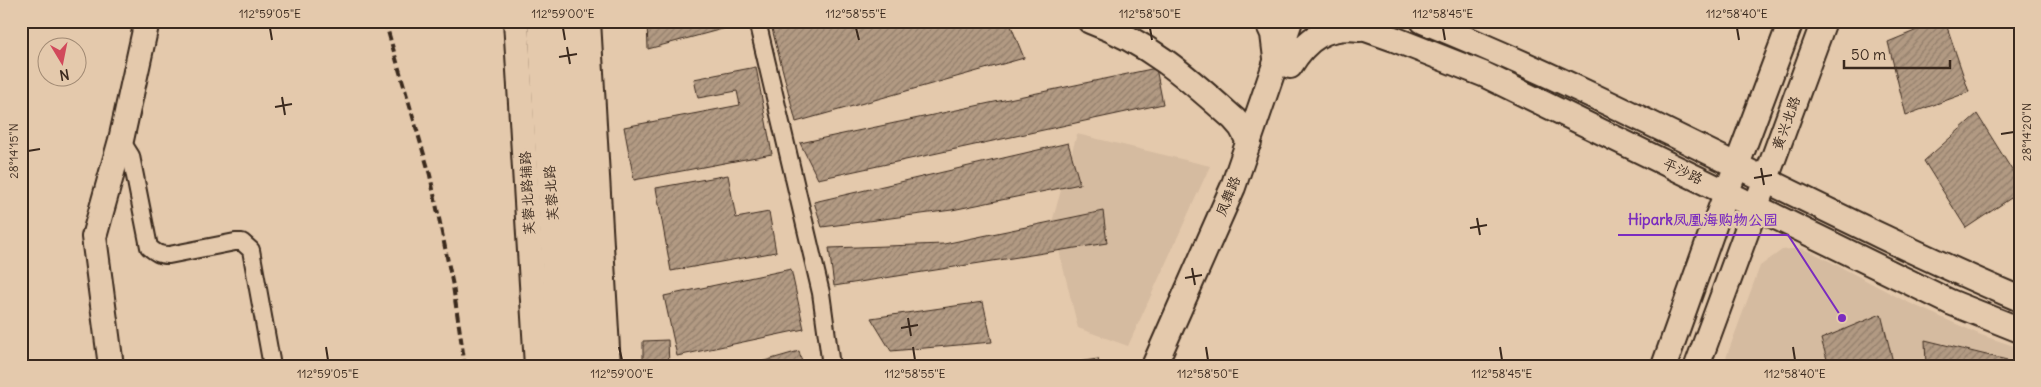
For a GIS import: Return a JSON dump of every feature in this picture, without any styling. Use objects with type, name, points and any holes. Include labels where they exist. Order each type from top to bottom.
[{"type":"main road","name":"芙蓉北路","points":[[540,21],[561,366]]},
{"type":"main road","name":"芙蓉北路","points":[[564,21],[593,309],[584,366]]},
{"type":"street","points":[[111,366],[94,237],[121,140],[147,21]]},
{"type":"street","name":"芙蓉北路辅路","points":[[516,21],[537,366]]},
{"type":"street","points":[[588,21],[593,309],[608,366]]},
{"type":"street","points":[[757,21],[820,293],[831,366]]},
{"type":"street","points":[[1090,21],[1117,30],[1141,43],[1174,68],[1234,119],[1245,133],[1249,142]]},
{"type":"street","points":[[1267,21],[1283,64],[1308,41],[1321,34],[1346,28],[1366,29]]},
{"type":"street","name":"凤舞路","points":[[1170,366],[1238,214],[1283,64],[1290,21]]},
{"type":"street","name":"凤舞路","points":[[1154,366],[1215,229],[1249,142],[1283,64],[1305,21]]},
{"type":"street","name":"平沙路","points":[[1343,21],[1483,74],[1950,302],[2020,330]]},
{"type":"street","name":"平沙路","points":[[1423,21],[1519,62],[1891,240],[2020,299]]},
{"type":"street","points":[[1664,366],[1791,21]]},
{"type":"street","name":"黄兴北路","points":[[1697,366],[1824,21]]},
{"type":"street","points":[[121,140],[131,156],[149,247],[159,255],[169,255],[242,242],[251,250],[272,366]]},
{"type":"shaded area","points":[[1077,134],[1210,166],[1128,346],[1078,328],[1052,222]]},
{"type":"shaded area","points":[[1800,248],[1816,254],[1905,301],[1981,335],[2020,348],[2020,366],[1723,366],[1760,266],[1782,250]]},
{"type":"building","points":[[647,21],[741,21],[741,24],[648,49]]},
{"type":"building","points":[[770,21],[1009,21],[1024,58],[796,122]]},
{"type":"building","points":[[1939,21],[1945,21],[1969,92],[1906,115],[1888,42]]},
{"type":"building","points":[[756,67],[772,154],[634,180],[624,127],[740,105],[737,91],[698,98],[694,79]]},
{"type":"building","points":[[1156,68],[1163,104],[818,179],[800,143]]},
{"type":"building","points":[[1977,114],[2020,183],[2020,192],[1966,228],[1924,161]]},
{"type":"building","points":[[1068,143],[1080,184],[952,210],[822,227],[814,202]]},
{"type":"building","points":[[728,175],[736,218],[769,212],[776,252],[671,271],[656,188]]},
{"type":"building","points":[[1103,211],[1107,243],[834,286],[829,248],[944,244]]},
{"type":"building","points":[[791,269],[804,329],[677,356],[664,296]]},
{"type":"building","points":[[983,302],[992,342],[891,351],[871,318]]},
{"type":"building","points":[[1881,314],[1894,366],[1829,366],[1821,339]]},
{"type":"building","points":[[668,340],[669,366],[643,366],[643,341]]},
{"type":"building","points":[[1925,340],[2007,360],[2005,366],[1926,366]]},
{"type":"building","points":[[799,351],[803,366],[747,366]]},
{"type":"building","points":[[1098,359],[1100,366],[1051,366]]},
{"type":"railway","points":[[385,21],[430,175],[453,286],[465,366]]},
{"type":"place","name":"Hipark凤凰海购物公园","points":[[1842,318]]}]
